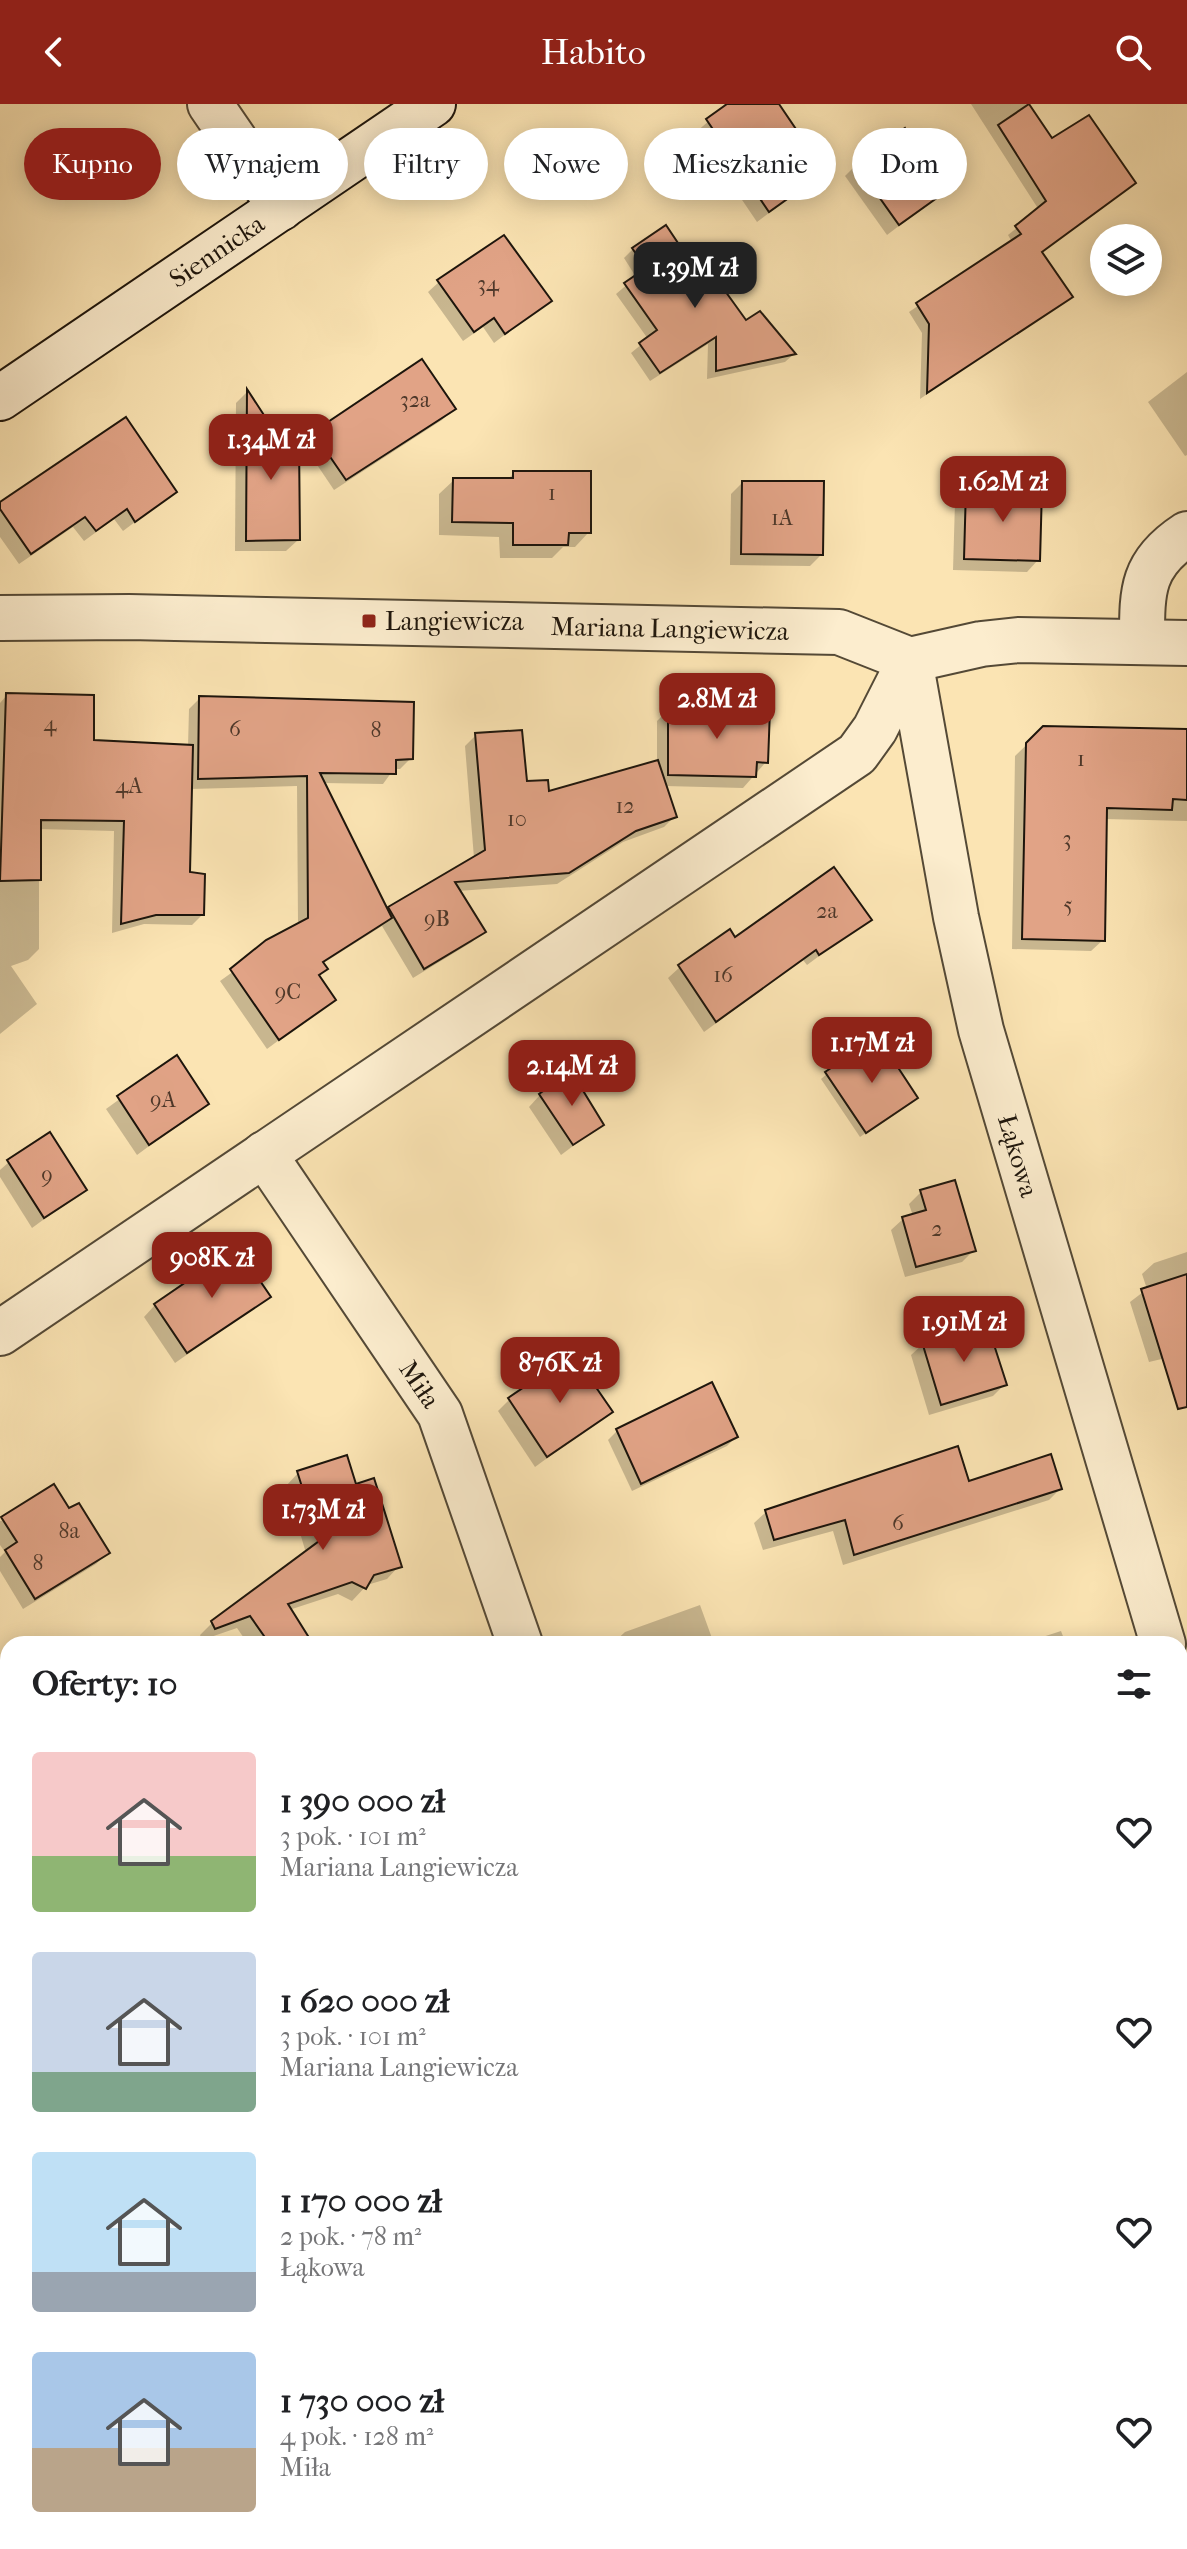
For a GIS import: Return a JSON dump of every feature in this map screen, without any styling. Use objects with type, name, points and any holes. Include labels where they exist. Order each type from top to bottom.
[{"type":"street","points":[[210,104],[281,208]]},
{"type":"street","name":"Siennicka","points":[[0,398],[433,104]]},
{"type":"street","points":[[1142,642],[1144,586],[1151,566],[1164,550],[1187,534]]},
{"type":"street","name":"Mariana Langiewicza","points":[[0,618],[174,618],[839,632],[910,660]]},
{"type":"street","points":[[0,1333],[857,754],[875,729],[910,660],[1018,640],[1187,643]]},
{"type":"street","name":"Łąkowa","points":[[910,660],[956,917],[981,1030],[1161,1636]]},
{"type":"street","name":"Miła","points":[[264,1154],[440,1414],[517,1636]]},
{"type":"building","points":[[727,104],[779,104],[795,128],[712,128],[706,119]]},
{"type":"building","points":[[1029,104],[1052,138],[1089,115],[1136,183],[1042,252],[1073,297],[927,393],[929,324],[916,303],[1021,234],[1015,226],[1046,201],[998,125]]},
{"type":"building","points":[[761,200],[786,200],[769,212]]},
{"type":"building","points":[[881,200],[934,200],[899,225]]},
{"type":"building","points":[[666,225],[688,258],[697,252],[746,320],[760,311],[796,354],[716,371],[716,337],[660,373],[639,343],[657,330],[624,283],[646,268],[632,248]]},
{"type":"building","points":[[504,235],[552,301],[505,334],[494,318],[474,332],[437,280]]},
{"type":"building","points":[[422,359],[456,409],[346,480],[313,432]]},
{"type":"building","points":[[247,389],[286,449],[299,441],[300,540],[246,541]]},
{"type":"building","points":[[126,417],[177,492],[135,522],[127,509],[96,531],[85,517],[31,554],[0,509],[0,502]]},
{"type":"building","points":[[513,471],[591,471],[591,533],[569,533],[568,545],[513,545],[513,523],[452,522],[453,478],[513,478]]},
{"type":"building","points":[[742,481],[824,481],[823,555],[741,554]]},
{"type":"building","points":[[966,488],[1042,488],[1040,561],[964,559]]},
{"type":"building","points":[[6,693],[94,695],[94,740],[193,745],[190,872],[205,874],[204,915],[156,915],[121,924],[124,821],[41,820],[41,880],[0,881]]},
{"type":"building","points":[[199,696],[414,702],[413,759],[396,760],[396,774],[320,773],[392,918],[323,962],[328,969],[319,975],[336,1000],[279,1040],[230,969],[266,940],[308,918],[307,776],[198,779]]},
{"type":"building","points":[[668,707],[770,709],[768,763],[757,762],[756,777],[668,775]]},
{"type":"building","points":[[1043,726],[1187,729],[1187,800],[1173,799],[1172,810],[1107,808],[1105,941],[1022,939],[1026,743]]},
{"type":"building","points":[[522,730],[527,781],[548,780],[549,791],[658,760],[677,817],[636,831],[569,873],[455,882],[486,932],[424,969],[388,907],[485,850],[475,733]]},
{"type":"building","points":[[834,867],[872,920],[819,955],[816,950],[716,1022],[678,965],[730,929],[735,937]]},
{"type":"building","points":[[878,1037],[918,1098],[866,1133],[825,1072]]},
{"type":"building","points":[[177,1055],[209,1104],[149,1145],[117,1096]]},
{"type":"building","points":[[571,1071],[604,1125],[573,1145],[539,1094]]},
{"type":"building","points":[[50,1132],[87,1190],[44,1218],[7,1160]]},
{"type":"building","points":[[955,1180],[976,1251],[916,1267],[902,1217],[926,1210],[920,1190]]},
{"type":"building","points":[[237,1247],[271,1297],[187,1353],[154,1304]]},
{"type":"building","points":[[1187,1274],[1187,1407],[1178,1409],[1141,1289]]},
{"type":"building","points":[[987,1323],[1007,1385],[941,1405],[922,1342]]},
{"type":"building","points":[[573,1354],[613,1412],[547,1457],[508,1398]]},
{"type":"building","points":[[712,1382],[738,1437],[641,1484],[616,1429]]},
{"type":"building","points":[[958,1446],[969,1481],[1051,1454],[1062,1489],[854,1555],[845,1520],[774,1540],[765,1510]]},
{"type":"building","points":[[347,1455],[356,1484],[374,1478],[402,1567],[374,1575],[366,1589],[352,1582],[288,1604],[308,1636],[264,1636],[250,1616],[215,1629],[211,1621],[319,1541],[297,1471]]},
{"type":"building","points":[[54,1484],[69,1508],[79,1503],[110,1553],[35,1599],[5,1550],[17,1542],[1,1517]]},
{"type":"place","name":"Langiewicza","points":[[369,621]]}]
